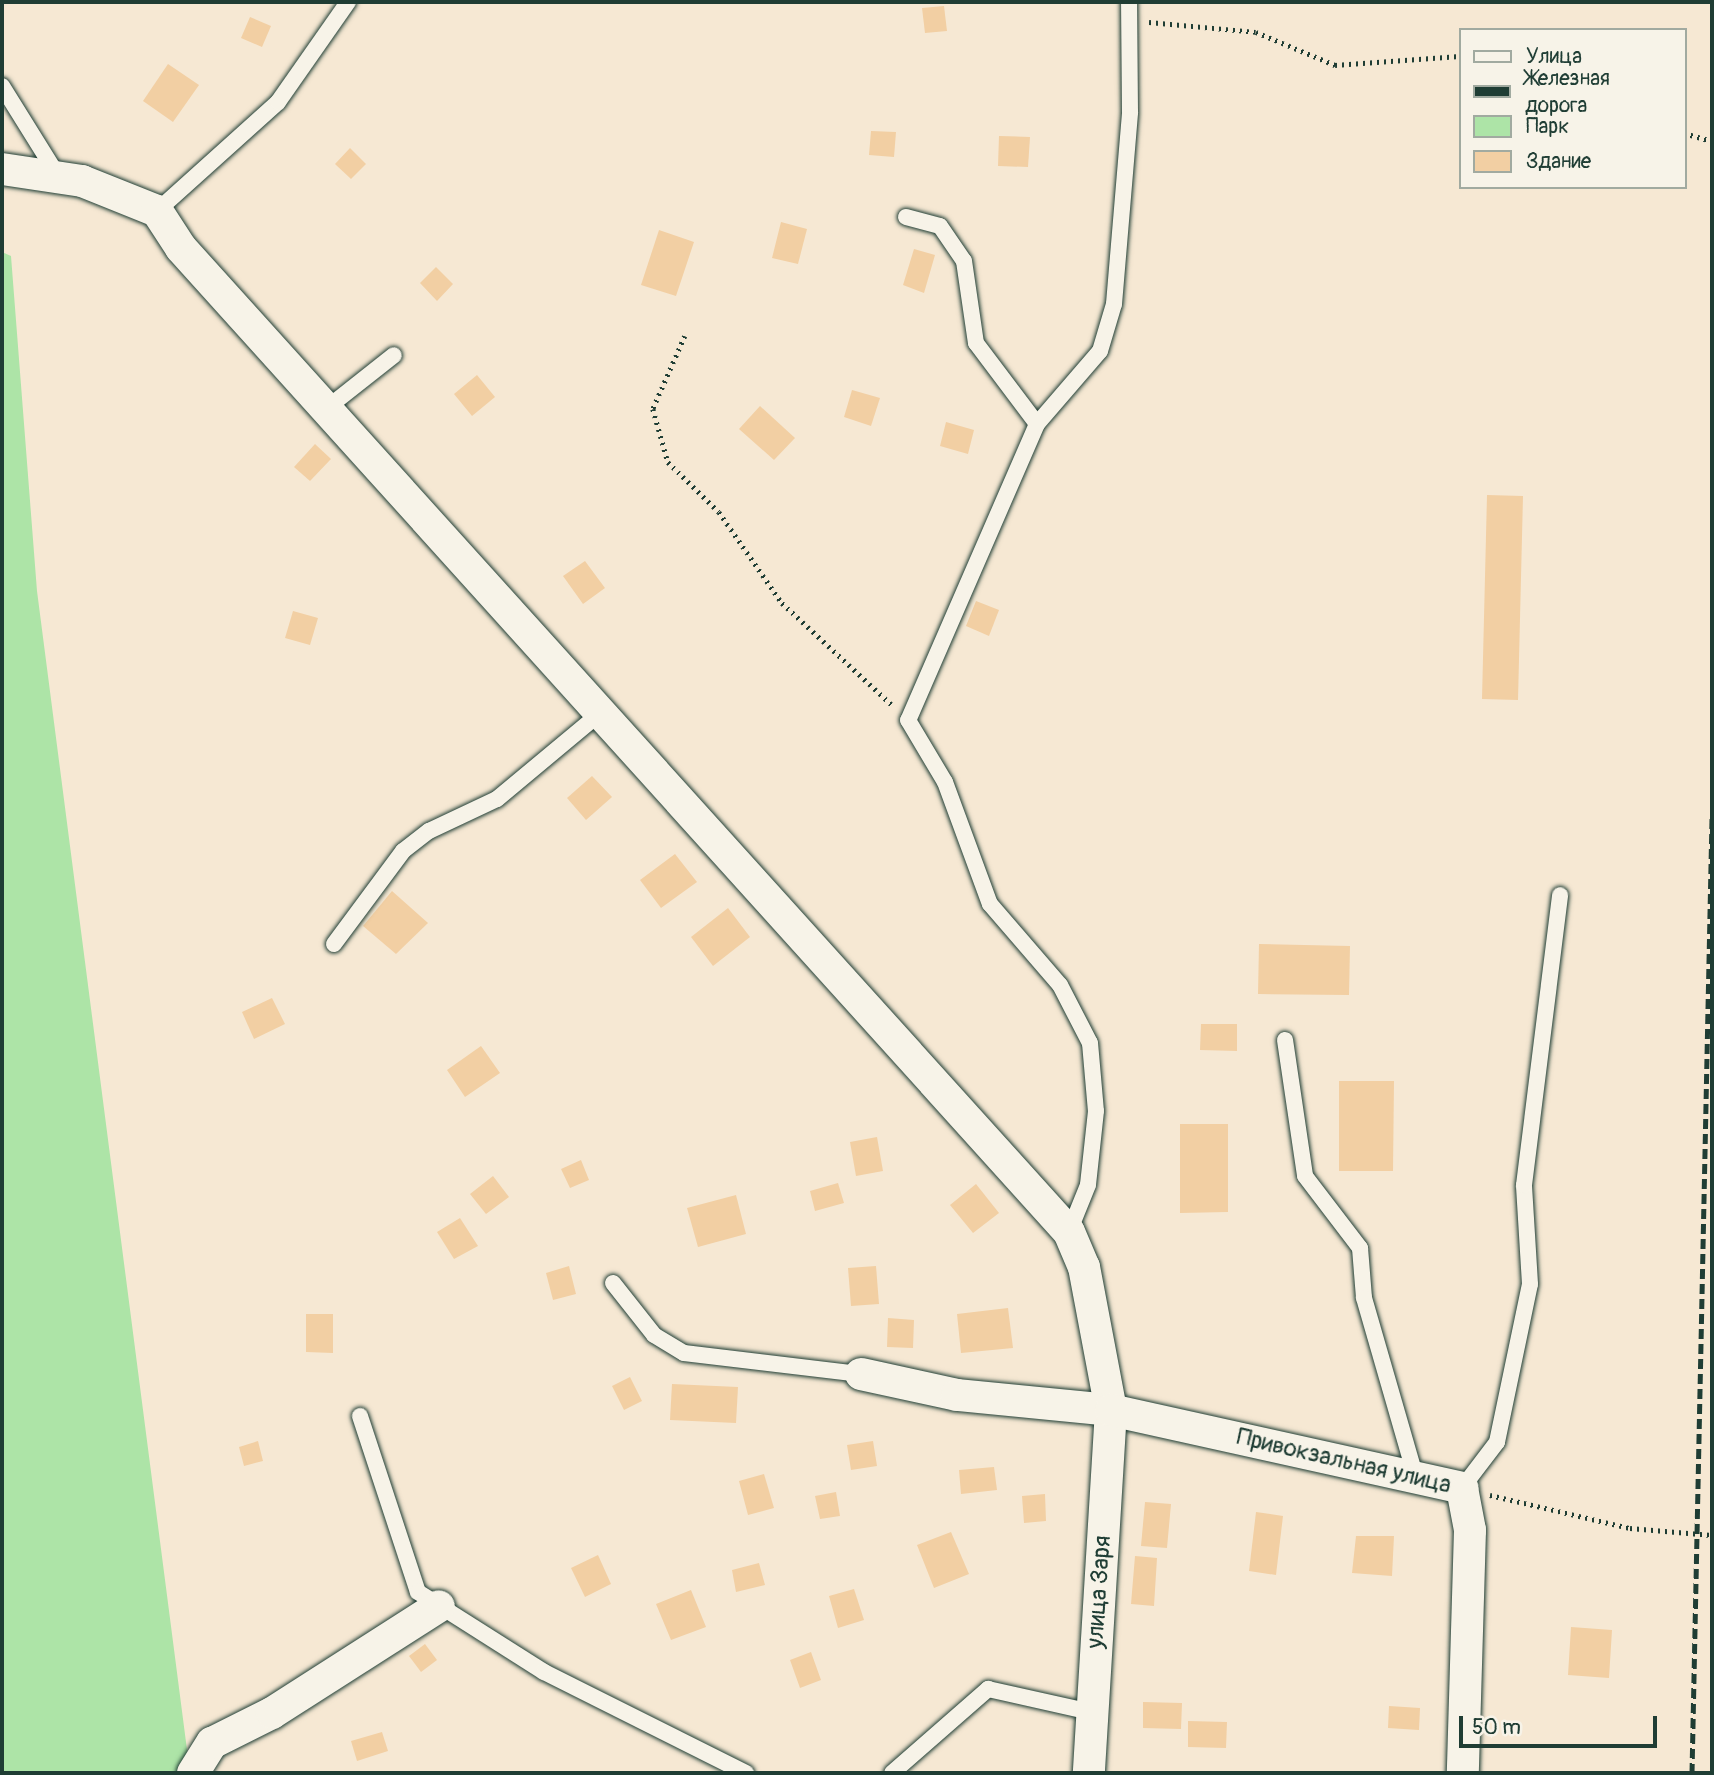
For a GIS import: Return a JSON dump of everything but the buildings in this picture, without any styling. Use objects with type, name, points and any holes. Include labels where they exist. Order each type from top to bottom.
[{"type":"street","points":[[2,169],[58,176],[157,211]]},
{"type":"street","name":"улица Заря","points":[[157,211],[181,248],[1069,1232],[1084,1267],[1111,1410],[1091,1712],[1090,1773]]},
{"type":"street","name":"Привокзальная улица","points":[[861,1374],[957,1395],[1111,1410],[1415,1475],[1462,1488],[1469,1530],[1463,1773]]},
{"type":"street","points":[[193,1773],[212,1743],[272,1713],[439,1606]]},
{"type":"lane","points":[[157,211],[278,103],[348,2]]},
{"type":"lane","points":[[1069,1232],[1088,1185],[1096,1111],[1090,1043],[1060,985],[990,904],[945,782],[908,720],[1037,424],[1100,351],[1114,304],[1129,112],[1129,2]]},
{"type":"lane","points":[[2,86],[58,176]]},
{"type":"lane","points":[[906,217],[940,226],[964,261],[975,343],[1037,424]]},
{"type":"lane","points":[[327,408],[394,355]]},
{"type":"lane","points":[[334,944],[403,851],[429,831],[496,799],[599,714]]},
{"type":"lane","points":[[1462,1488],[1497,1442],[1530,1284],[1524,1185],[1560,895]]},
{"type":"lane","points":[[1285,1040],[1305,1176],[1360,1248],[1364,1298],[1415,1475]]},
{"type":"lane","points":[[613,1283],[654,1335],[684,1353],[861,1374]]},
{"type":"lane","points":[[360,1416],[418,1592],[544,1672],[746,1773]]},
{"type":"lane","points":[[892,1773],[988,1689],[1091,1712]]},
{"type":"path","points":[[1129,20],[1256,32],[1335,65],[1458,56]]},
{"type":"path","points":[[1686,134],[1712,141]]},
{"type":"path","points":[[685,336],[653,409],[668,462],[719,512],[782,603],[908,720]]},
{"type":"path","points":[[1462,1488],[1630,1528],[1712,1535]]},
{"type":"green space","points":[[2,252],[11,256],[37,591],[190,1773],[2,1773]]},
{"type":"railway","points":[[1692,1773],[1712,817]]}]
